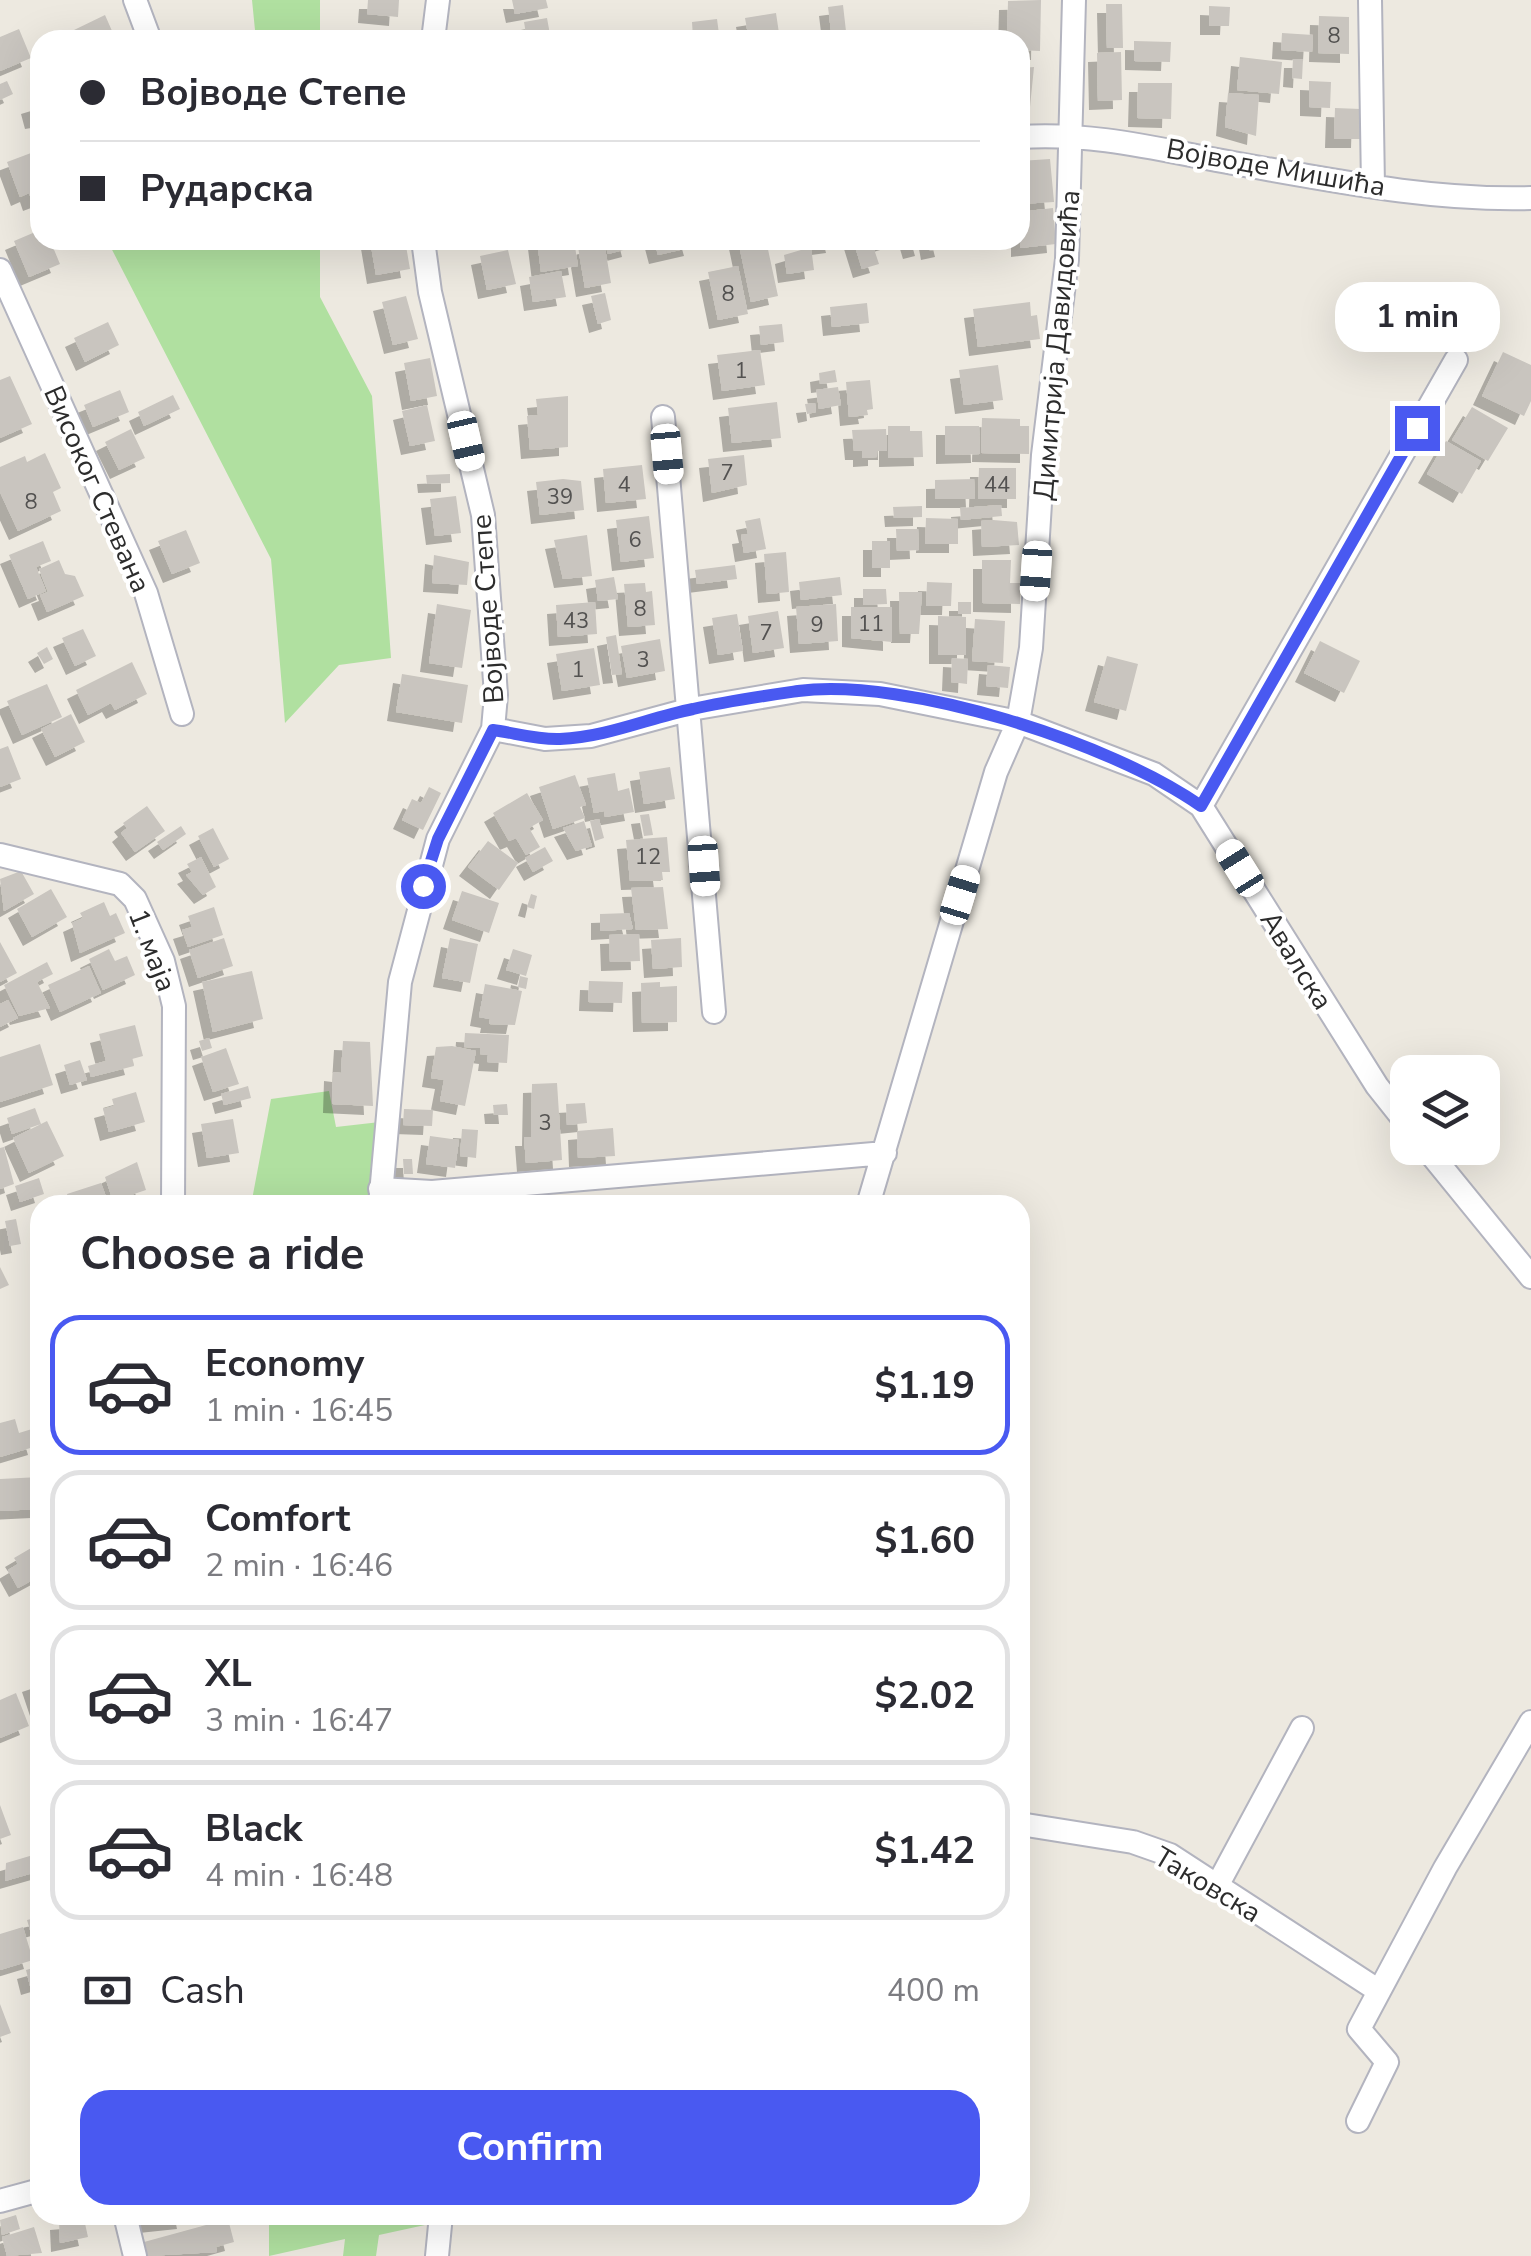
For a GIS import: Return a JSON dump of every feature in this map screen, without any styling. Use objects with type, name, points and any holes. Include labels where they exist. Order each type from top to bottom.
[{"type":"street","points":[[135,0],[146,30]]},
{"type":"street","points":[[434,30],[438,0]]},
{"type":"street","name":"Димитрија Давидовића","points":[[871,1195],[996,772],[1018,722],[1031,648],[1044,455],[1067,259],[1074,136],[1074,0]]},
{"type":"street","points":[[1370,0],[1373,186]]},
{"type":"street","name":"Војводе Мишића","points":[[1030,137],[1074,136],[1164,146],[1228,162],[1481,200],[1531,198]]},
{"type":"street","name":"Војводе Степе","points":[[380,1195],[400,982],[438,839],[493,730],[496,694],[484,515],[430,292],[424,250]]},
{"type":"street","name":"Високог Стевана","points":[[0,270],[146,593],[182,714]]},
{"type":"street","points":[[1201,806],[1456,360]]},
{"type":"street","points":[[663,417],[714,1012]]},
{"type":"street","name":"Авалска","points":[[493,730],[545,738],[591,736],[690,709],[802,690],[880,694],[1018,722],[1154,774],[1201,806],[1390,1103]]},
{"type":"street","name":"1. маја","points":[[0,855],[120,884],[134,900],[163,961],[174,1006],[173,1195]]},
{"type":"street","points":[[401,1195],[884,1153]]},
{"type":"street","points":[[1440,1165],[1531,1277]]},
{"type":"street","points":[[1358,2121],[1386,2062],[1358,2029],[1531,1722]]},
{"type":"street","points":[[1216,1886],[1302,1728]]},
{"type":"street","name":"Таковска","points":[[1030,1826],[1132,1842],[1170,1855],[1379,1991]]},
{"type":"street","points":[[0,2201],[30,2193]]},
{"type":"street","points":[[127,2225],[135,2256]]},
{"type":"street","points":[[436,2256],[440,2225]]},
{"type":"green space","points":[[252,0],[320,0],[320,30],[255,30]]},
{"type":"green space","points":[[112,250],[320,250],[320,297],[372,396],[391,658],[339,665],[285,723],[271,559]]},
{"type":"green space","points":[[329,1091],[336,1127],[380,1122],[370,1195],[253,1195],[271,1099]]},
{"type":"green space","points":[[269,2225],[425,2225],[379,2235],[376,2256],[343,2256],[345,2239],[269,2256]]},
{"type":"building","points":[[368,0],[399,0],[398,17],[367,14]]},
{"type":"building","points":[[512,0],[546,0],[548,8],[515,14]]},
{"type":"building","points":[[1041,0],[1040,51],[1030,50],[1030,30],[1007,30],[1008,1]]},
{"type":"building","points":[[1106,4],[1122,4],[1123,48],[1107,48]]},
{"type":"building","points":[[843,5],[846,30],[831,30],[828,7]]},
{"type":"building","points":[[1209,6],[1230,7],[1229,26],[1209,26]]},
{"type":"building","points":[[776,13],[779,30],[747,30],[745,18]]},
{"type":"building","points":[[105,15],[112,30],[74,30]]},
{"type":"building","points":[[1319,16],[1349,17],[1349,54],[1318,53]]},
{"type":"building","points":[[547,18],[549,30],[525,30],[524,22]]},
{"type":"building","points":[[717,19],[718,30],[693,30],[692,22]]},
{"type":"building","points":[[19,29],[30,58],[0,71],[0,37]]},
{"type":"building","points":[[1282,33],[1313,35],[1312,52],[1281,50]]},
{"type":"building","points":[[1134,41],[1171,42],[1170,62],[1134,61]]},
{"type":"building","points":[[1121,52],[1122,100],[1098,101],[1097,53]]},
{"type":"building","points":[[1240,57],[1282,62],[1279,94],[1237,90]]},
{"type":"building","points":[[1293,59],[1303,59],[1302,79],[1292,78]]},
{"type":"building","points":[[1030,67],[1034,67],[1030,107]]},
{"type":"building","points":[[7,81],[13,94],[0,100],[0,84]]},
{"type":"building","points":[[1309,81],[1331,82],[1330,108],[1309,107]]},
{"type":"building","points":[[1138,83],[1172,83],[1171,119],[1137,118]]},
{"type":"building","points":[[1228,93],[1259,95],[1256,136],[1225,127]]},
{"type":"building","points":[[1335,108],[1361,109],[1360,139],[1334,139]]},
{"type":"building","points":[[30,153],[30,196],[29,193],[20,197],[7,162]]},
{"type":"building","points":[[1050,159],[1054,202],[1030,203],[1030,160]]},
{"type":"building","points":[[1053,208],[1056,244],[1030,247],[1030,211]]},
{"type":"building","points":[[30,234],[30,250],[54,250],[60,264],[29,277],[14,241]]},
{"type":"building","points":[[372,250],[407,250],[410,269],[376,275]]},
{"type":"building","points":[[508,250],[516,284],[487,290],[480,256]]},
{"type":"building","points":[[538,250],[576,250],[578,266],[541,272]]},
{"type":"building","points":[[579,250],[605,250],[611,283],[585,288]]},
{"type":"building","points":[[740,250],[768,250],[778,296],[751,302]]},
{"type":"building","points":[[811,250],[814,270],[787,274],[784,255]]},
{"type":"building","points":[[856,250],[874,250],[879,264],[862,269]]},
{"type":"building","points":[[738,266],[748,314],[718,320],[708,272]]},
{"type":"building","points":[[561,271],[566,297],[533,302],[529,277]]},
{"type":"building","points":[[605,293],[611,320],[598,324],[591,296]]},
{"type":"building","points":[[406,296],[418,339],[393,345],[382,302]]},
{"type":"building","points":[[1030,302],[1031,316],[1037,315],[1040,339],[978,347],[973,309]]},
{"type":"building","points":[[867,303],[869,323],[832,327],[830,307]]},
{"type":"building","points":[[108,322],[119,345],[85,362],[74,338]]},
{"type":"building","points":[[782,324],[784,342],[761,345],[759,326]]},
{"type":"building","points":[[760,350],[765,385],[722,391],[717,355]]},
{"type":"building","points":[[1503,352],[1531,365],[1531,401],[1524,416],[1482,396]]},
{"type":"building","points":[[430,358],[437,396],[411,401],[404,363]]},
{"type":"building","points":[[998,365],[1003,400],[964,405],[959,370]]},
{"type":"building","points":[[835,370],[837,382],[820,384],[819,373]]},
{"type":"building","points":[[10,376],[32,424],[0,438],[0,380]]},
{"type":"building","points":[[870,380],[873,409],[867,410],[868,415],[849,417],[846,382]]},
{"type":"building","points":[[838,387],[841,405],[819,409],[816,390]]},
{"type":"building","points":[[120,390],[129,412],[93,427],[84,405]]},
{"type":"building","points":[[173,395],[180,409],[144,426],[138,412]]},
{"type":"building","points":[[568,396],[568,447],[530,450],[527,416],[538,415],[536,399]]},
{"type":"building","points":[[777,402],[781,438],[732,443],[728,408]]},
{"type":"building","points":[[815,403],[816,412],[807,414],[805,404]]},
{"type":"building","points":[[427,405],[435,441],[410,446],[402,411]]},
{"type":"building","points":[[1472,407],[1508,428],[1488,461],[1452,440]]},
{"type":"building","points":[[982,418],[1020,419],[1020,426],[1029,426],[1029,454],[981,453]]},
{"type":"building","points":[[888,426],[910,426],[910,431],[922,431],[923,457],[888,458]]},
{"type":"building","points":[[945,426],[979,426],[980,454],[945,455]]},
{"type":"building","points":[[131,429],[145,458],[119,470],[105,442]]},
{"type":"building","points":[[886,429],[887,451],[877,451],[877,457],[862,458],[862,451],[854,451],[852,430]]},
{"type":"building","points":[[1446,441],[1481,461],[1462,494],[1427,474]]},
{"type":"building","points":[[45,453],[61,488],[53,492],[61,511],[18,531],[0,492],[0,467],[25,456],[27,462]]},
{"type":"building","points":[[744,455],[747,485],[712,493],[708,459]]},
{"type":"building","points":[[642,465],[646,499],[606,503],[603,469]]},
{"type":"building","points":[[979,468],[1016,468],[1016,499],[978,499]]},
{"type":"building","points":[[450,474],[450,483],[427,484],[426,475]]},
{"type":"building","points":[[974,479],[975,499],[935,499],[935,480]]},
{"type":"building","points":[[581,481],[584,510],[540,515],[536,482]]},
{"type":"building","points":[[456,496],[461,533],[435,536],[430,499]]},
{"type":"building","points":[[1001,505],[1002,516],[961,520],[960,508]]},
{"type":"building","points":[[922,506],[922,517],[894,518],[893,507]]},
{"type":"building","points":[[649,516],[654,558],[621,562],[616,520]]},
{"type":"building","points":[[760,518],[766,549],[744,553],[741,535],[748,534],[745,521]]},
{"type":"building","points":[[926,518],[958,519],[958,544],[925,544]]},
{"type":"building","points":[[981,521],[1017,522],[1019,545],[982,547]]},
{"type":"building","points":[[896,529],[918,529],[919,550],[897,551]]},
{"type":"building","points":[[186,530],[200,563],[172,574],[158,541]]},
{"type":"building","points":[[587,535],[592,576],[563,579],[554,540]]},
{"type":"building","points":[[43,541],[51,561],[36,567],[46,591],[28,599],[9,555]]},
{"type":"building","points":[[872,541],[890,541],[890,568],[872,568]]},
{"type":"building","points":[[786,552],[789,592],[767,594],[764,554]]},
{"type":"building","points":[[434,555],[469,562],[467,585],[432,583]]},
{"type":"building","points":[[59,560],[65,574],[75,576],[84,596],[47,612],[40,595],[48,592],[39,569]]},
{"type":"building","points":[[982,560],[1011,560],[1010,583],[1020,583],[1020,604],[982,603]]},
{"type":"building","points":[[735,565],[737,579],[697,584],[695,570]]},
{"type":"building","points":[[614,577],[618,599],[598,601],[595,580]]},
{"type":"building","points":[[840,577],[842,595],[801,600],[799,582]]},
{"type":"building","points":[[927,582],[952,583],[951,606],[926,606]]},
{"type":"building","points":[[645,583],[646,592],[652,591],[655,625],[628,627],[624,584]]},
{"type":"building","points":[[863,589],[886,589],[887,604],[863,605]]},
{"type":"building","points":[[899,592],[922,592],[919,634],[900,634]]},
{"type":"building","points":[[595,602],[597,634],[558,637],[556,605]]},
{"type":"building","points":[[958,602],[971,602],[971,614],[958,614]]},
{"type":"building","points":[[437,604],[471,610],[462,668],[429,663]]},
{"type":"building","points":[[836,604],[838,641],[799,644],[796,607]]},
{"type":"building","points":[[851,607],[892,607],[892,642],[851,638]]},
{"type":"building","points":[[778,611],[784,648],[753,653],[748,616]]},
{"type":"building","points":[[737,614],[743,651],[718,655],[712,618]]},
{"type":"building","points":[[938,616],[966,617],[966,655],[938,655]]},
{"type":"building","points":[[975,619],[1005,621],[1003,663],[972,661]]},
{"type":"building","points":[[83,629],[96,656],[75,666],[62,638]]},
{"type":"building","points":[[616,635],[622,674],[612,675],[606,637]]},
{"type":"building","points":[[660,639],[665,671],[627,678],[621,646]]},
{"type":"building","points":[[1320,641],[1360,661],[1344,693],[1304,673]]},
{"type":"building","points":[[47,647],[53,659],[44,664],[37,653]]},
{"type":"building","points":[[594,648],[600,685],[562,691],[556,654]]},
{"type":"building","points":[[1107,656],[1138,664],[1126,711],[1094,702]]},
{"type":"building","points":[[952,658],[968,659],[967,684],[951,682]]},
{"type":"building","points":[[132,662],[147,694],[115,710],[111,703],[88,715],[76,690]]},
{"type":"building","points":[[988,665],[1010,667],[1008,688],[986,686]]},
{"type":"building","points":[[402,674],[468,685],[462,723],[396,712]]},
{"type":"building","points":[[47,684],[62,717],[22,735],[7,701]]},
{"type":"building","points":[[71,714],[85,742],[55,757],[41,729]]},
{"type":"building","points":[[8,746],[21,779],[0,787],[0,749]]},
{"type":"building","points":[[670,767],[675,799],[644,804],[639,772]]},
{"type":"building","points":[[615,773],[618,791],[629,788],[634,812],[605,817],[604,811],[594,813],[587,778]]},
{"type":"building","points":[[575,775],[586,805],[580,807],[585,818],[553,829],[539,787]]},
{"type":"building","points":[[429,787],[441,793],[423,830],[402,820],[412,799],[421,803]]},
{"type":"building","points":[[527,793],[543,820],[529,828],[540,847],[526,855],[516,838],[509,841],[493,813]]},
{"type":"building","points":[[147,806],[165,831],[135,852],[121,833],[127,828],[123,823]]},
{"type":"building","points":[[649,814],[653,835],[644,836],[640,815]]},
{"type":"building","points":[[599,819],[604,838],[595,841],[590,821]]},
{"type":"building","points":[[584,821],[592,846],[576,851],[563,828]]},
{"type":"building","points":[[181,826],[186,834],[163,850],[157,842]]},
{"type":"building","points":[[213,828],[229,859],[214,867],[198,836]]},
{"type":"building","points":[[667,837],[670,872],[662,872],[663,880],[630,881],[626,840]]},
{"type":"building","points":[[488,841],[518,863],[499,890],[468,867]]},
{"type":"building","points":[[545,847],[553,861],[533,872],[525,858]]},
{"type":"building","points":[[201,857],[216,887],[203,895],[186,875],[192,872],[187,864]]},
{"type":"building","points":[[21,871],[34,894],[4,911],[0,879]]},
{"type":"building","points":[[663,887],[668,929],[636,930],[631,888]]},
{"type":"building","points":[[51,889],[67,917],[32,937],[17,909]]},
{"type":"building","points":[[462,891],[499,903],[489,933],[452,920]]},
{"type":"building","points":[[531,894],[537,896],[534,909],[527,907]]},
{"type":"building","points":[[104,902],[110,916],[116,913],[125,933],[80,953],[72,923],[83,918],[80,913]]},
{"type":"building","points":[[214,907],[223,935],[188,947],[182,930],[192,927],[188,916]]},
{"type":"building","points":[[629,913],[633,929],[600,931],[600,914]]},
{"type":"building","points":[[639,934],[640,961],[610,962],[609,935]]},
{"type":"building","points":[[224,938],[233,966],[198,978],[189,950]]},
{"type":"building","points":[[450,938],[478,944],[470,983],[442,978]]},
{"type":"building","points":[[681,938],[682,967],[653,969],[651,940]]},
{"type":"building","points":[[0,942],[17,973],[0,982]]},
{"type":"building","points":[[109,949],[115,961],[127,956],[135,975],[103,990],[89,959]]},
{"type":"building","points":[[513,949],[532,955],[526,976],[506,970]]},
{"type":"building","points":[[47,962],[53,974],[37,982],[50,1008],[19,1016],[4,985]]},
{"type":"building","points":[[89,966],[101,993],[60,1012],[48,985]]},
{"type":"building","points":[[252,971],[263,1019],[213,1032],[202,982]]},
{"type":"building","points":[[520,976],[528,978],[526,989],[518,987]]},
{"type":"building","points":[[589,981],[623,982],[622,1003],[588,1002]]},
{"type":"building","points":[[660,982],[660,987],[677,986],[677,1022],[642,1023],[641,983]]},
{"type":"building","points":[[485,984],[522,991],[515,1025],[489,1024],[490,1019],[479,1017]]},
{"type":"building","points":[[8,1000],[18,1018],[0,1027],[0,1004]]},
{"type":"building","points":[[135,1025],[143,1056],[132,1059],[134,1066],[91,1077],[88,1066],[106,1061],[99,1034]]},
{"type":"building","points":[[465,1033],[509,1035],[507,1063],[487,1062],[488,1055],[480,1054],[480,1048],[464,1047]]},
{"type":"building","points":[[209,1038],[212,1048],[202,1051],[199,1041]]},
{"type":"building","points":[[343,1041],[370,1042],[373,1106],[332,1104],[333,1072],[341,1073]]},
{"type":"building","points":[[40,1044],[53,1085],[0,1102],[0,1057]]},
{"type":"building","points":[[436,1047],[476,1051],[465,1106],[440,1101],[444,1080],[431,1078]]},
{"type":"building","points":[[226,1048],[239,1084],[213,1092],[201,1057]]},
{"type":"building","points":[[80,1060],[87,1080],[70,1085],[64,1065]]},
{"type":"building","points":[[557,1083],[562,1160],[526,1163],[524,1137],[531,1137],[532,1084]]},
{"type":"building","points":[[248,1086],[251,1098],[224,1105],[221,1094]]},
{"type":"building","points":[[136,1092],[145,1122],[109,1132],[103,1109],[114,1106],[112,1099]]},
{"type":"building","points":[[585,1103],[587,1123],[567,1125],[566,1104]]},
{"type":"building","points":[[507,1104],[508,1115],[494,1115],[493,1105]]},
{"type":"building","points":[[35,1108],[41,1124],[12,1134],[7,1118]]},
{"type":"building","points":[[404,1109],[433,1110],[432,1126],[403,1125]]},
{"type":"building","points":[[233,1119],[239,1153],[207,1158],[201,1124]]},
{"type":"building","points":[[47,1121],[64,1156],[29,1173],[13,1138]]},
{"type":"building","points":[[613,1128],[615,1156],[578,1158],[577,1131]]},
{"type":"building","points":[[462,1129],[478,1130],[476,1158],[460,1156]]},
{"type":"building","points":[[430,1136],[459,1140],[455,1168],[426,1164]]},
{"type":"building","points":[[4,1147],[14,1184],[0,1189],[0,1148]]},
{"type":"building","points":[[403,1159],[412,1159],[413,1174],[404,1174]]},
{"type":"building","points":[[137,1162],[146,1190],[111,1195],[105,1177]]},
{"type":"building","points":[[39,1178],[44,1194],[30,1195],[30,1199],[20,1202],[15,1186]]},
{"type":"building","points":[[101,1183],[105,1195],[67,1195]]},
{"type":"building","points":[[16,1219],[21,1244],[10,1246],[5,1221]]},
{"type":"building","points":[[0,1267],[9,1285],[0,1289]]},
{"type":"building","points":[[15,1419],[19,1433],[30,1430],[30,1448],[0,1457],[0,1423]]},
{"type":"building","points":[[30,1478],[30,1510],[0,1511],[0,1479]]},
{"type":"building","points":[[30,1549],[30,1581],[18,1588],[8,1570],[18,1564],[14,1558]]},
{"type":"building","points":[[16,1693],[29,1726],[0,1738],[0,1700]]},
{"type":"building","points":[[0,1805],[11,1835],[0,1839]]},
{"type":"building","points":[[30,1856],[30,1874],[5,1881],[6,1863]]},
{"type":"building","points":[[23,1927],[30,1961],[0,1970],[0,1934]]},
{"type":"building","points":[[0,2004],[11,2033],[0,2037]]},
{"type":"building","points":[[16,2215],[20,2229],[2,2235],[0,2220]]},
{"type":"building","points":[[59,2225],[85,2225],[88,2237],[60,2243]]},
{"type":"building","points":[[206,2225],[230,2225],[234,2242],[216,2247],[217,2252],[148,2256],[144,2242]]},
{"type":"building","points":[[34,2227],[42,2253],[7,2256],[2,2237]]},
{"type":"route","points":[[423,886],[438,839],[493,730],[559,739],[591,736],[690,709],[802,690],[880,694],[1018,722],[1154,774],[1201,806],[1417,428]]}]
